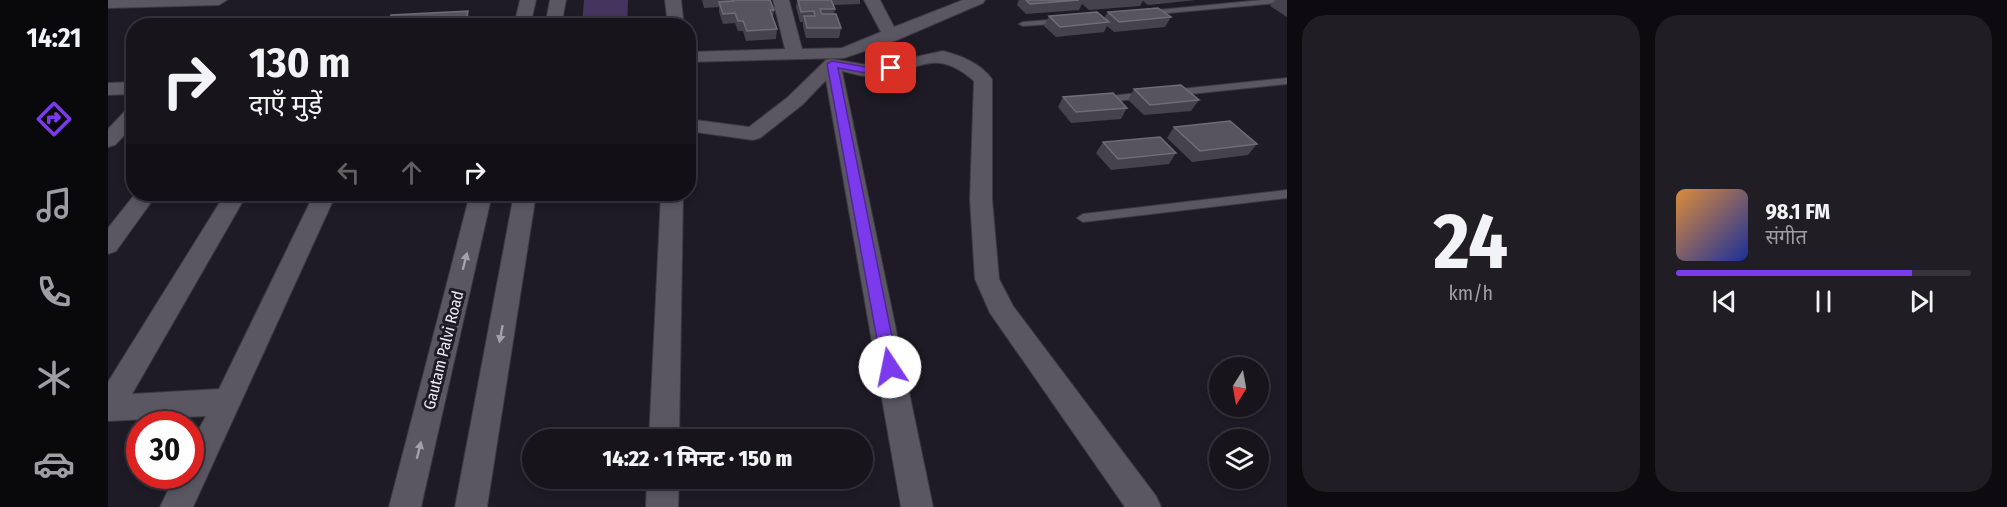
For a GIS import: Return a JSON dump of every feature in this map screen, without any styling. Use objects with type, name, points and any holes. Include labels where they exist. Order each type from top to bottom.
[{"type":"street","points":[[108,3],[219,0]]},
{"type":"street","points":[[524,18],[528,0]]},
{"type":"street","points":[[555,18],[558,0]]},
{"type":"street","points":[[673,0],[675,18]]},
{"type":"street","points":[[781,0],[795,54]]},
{"type":"street","points":[[872,0],[891,36]]},
{"type":"street","points":[[696,57],[844,53],[891,36],[950,5],[977,0]]},
{"type":"street","points":[[832,64],[877,72],[929,57],[941,57],[956,60],[972,68],[983,79],[981,199],[987,279],[1003,312],[1145,507]]},
{"type":"street","points":[[696,126],[753,134],[795,101],[832,64]]},
{"type":"street","points":[[832,64],[916,507]]},
{"type":"street","points":[[108,89],[126,88]]},
{"type":"street","points":[[108,141],[126,122]]},
{"type":"street","points":[[108,245],[141,201]]},
{"type":"street","points":[[108,408],[232,201]]},
{"type":"street","points":[[176,507],[322,201]]},
{"type":"street","name":"Gautam Palvi Road","points":[[405,507],[480,201]]},
{"type":"street","points":[[471,507],[524,201]]},
{"type":"street","points":[[664,429],[672,201]]},
{"type":"street","points":[[108,408],[228,402]]},
{"type":"street","points":[[662,507],[663,489]]},
{"type":"lane","points":[[1138,14],[1287,0]]},
{"type":"lane","points":[[1023,24],[1069,20]]},
{"type":"lane","points":[[1089,101],[1287,81]]},
{"type":"lane","points":[[1083,218],[1287,194]]},
{"type":"shaded area","points":[[584,0],[628,0],[627,18],[583,18]]},
{"type":"building","points":[[770,0],[774,10],[770,10],[777,29],[747,31],[743,21],[738,21],[735,13],[723,14],[719,2]]},
{"type":"building","points":[[798,0],[831,0],[835,9],[820,9],[822,14],[836,14],[841,28],[807,28],[804,16],[815,16],[814,11],[801,12]]},
{"type":"building","points":[[1026,0],[1079,0],[1030,4]]},
{"type":"building","points":[[1158,8],[1171,17],[1119,22],[1108,12]]},
{"type":"building","points":[[468,11],[466,18],[390,18],[391,15]]},
{"type":"building","points":[[1097,12],[1109,22],[1060,27],[1049,16]]},
{"type":"building","points":[[1181,85],[1199,100],[1150,105],[1134,89]]},
{"type":"building","points":[[1113,93],[1127,108],[1076,112],[1063,97]]},
{"type":"building","points":[[1230,121],[1257,144],[1200,151],[1174,127]]},
{"type":"building","points":[[1160,137],[1176,153],[1118,159],[1103,142]]},
{"type":"route","points":[[890,367],[832,64],[877,72],[891,68]]}]
